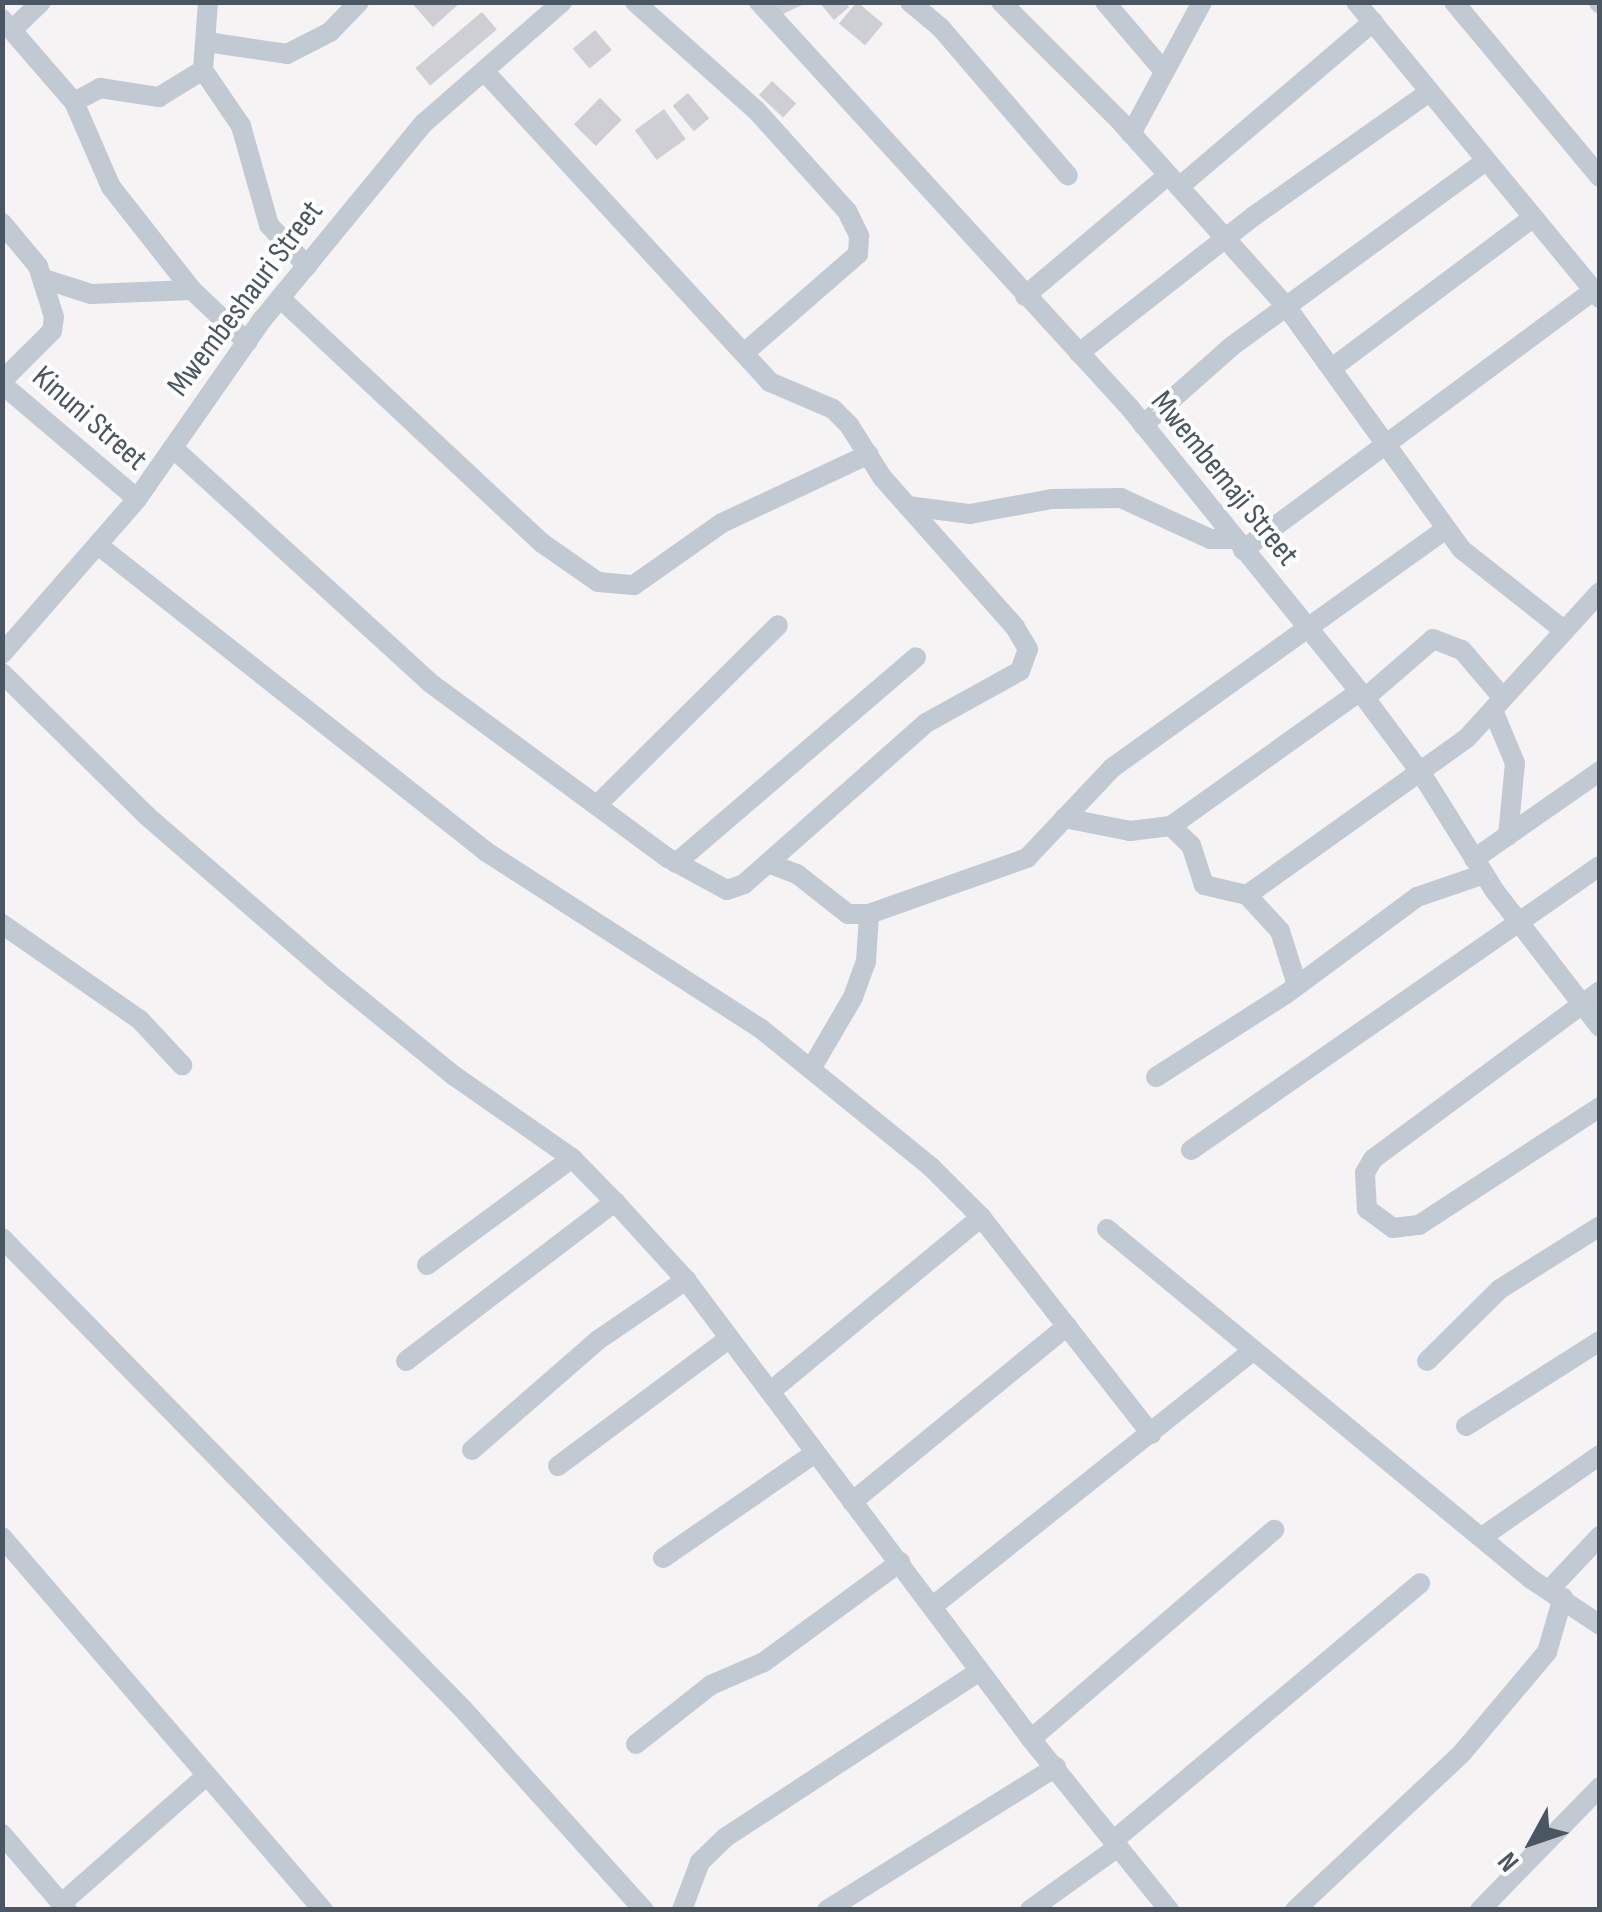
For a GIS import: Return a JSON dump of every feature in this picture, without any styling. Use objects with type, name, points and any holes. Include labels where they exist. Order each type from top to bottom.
[{"type":"street","points":[[41,2],[7,25],[74,102],[98,166],[192,290],[247,342]]},
{"type":"street","points":[[208,2],[203,70],[241,126],[268,225],[307,266]]},
{"type":"street","points":[[207,42],[287,54],[330,32],[359,2]]},
{"type":"street","name":"Mwembeshauri Street","points":[[2,654],[137,499],[280,298],[424,122],[562,2]]},
{"type":"street","points":[[634,2],[756,110],[847,212],[858,236],[858,254],[744,353]]},
{"type":"street","name":"Mwembemaji Street","points":[[759,2],[1143,425],[1422,773],[1479,867],[1518,920],[1591,997],[1600,1027]]},
{"type":"street","points":[[910,2],[940,27],[1068,176]]},
{"type":"street","points":[[1002,2],[1132,134],[1286,306],[1445,530],[1480,567],[1515,586],[1561,628]]},
{"type":"street","points":[[1105,2],[1163,70]]},
{"type":"street","points":[[1132,134],[1202,2]]},
{"type":"street","points":[[908,506],[970,514],[1052,499],[1121,498],[1210,539],[1238,544],[1388,446],[1596,294],[1426,94],[1356,2]]},
{"type":"street","points":[[1454,2],[1600,176]]},
{"type":"street","points":[[1025,296],[1374,22]]},
{"type":"street","points":[[74,102],[100,88],[159,97],[203,70]]},
{"type":"street","points":[[172,448],[429,682],[676,863],[732,890],[768,863],[926,723],[1028,661],[1015,627],[908,506],[833,409],[790,395],[744,353],[485,72]]},
{"type":"street","points":[[1079,354],[1226,239],[1426,94]]},
{"type":"street","points":[[1143,425],[1286,306],[1483,163]]},
{"type":"street","points":[[1332,368],[1531,218]]},
{"type":"street","points":[[2,223],[44,279],[52,331],[2,382]]},
{"type":"street","points":[[44,279],[91,294],[192,290]]},
{"type":"street","points":[[280,298],[542,543],[598,582],[634,585],[722,523],[868,454]]},
{"type":"street","name":"Kinuni Street","points":[[2,382],[137,499]]},
{"type":"street","points":[[768,863],[797,874],[848,914],[870,914],[1027,858],[1112,768],[1445,530]]},
{"type":"street","points":[[98,545],[484,851],[561,894],[812,1069],[980,1217],[1151,1434]]},
{"type":"street","points":[[1246,895],[1422,773],[1499,706],[1561,628],[1600,592]]},
{"type":"street","points":[[597,805],[778,624]]},
{"type":"street","points":[[1064,818],[1130,831],[1172,826],[1362,695],[1433,639],[1462,650],[1499,706],[1515,764],[1508,836]]},
{"type":"street","points":[[676,863],[916,657]]},
{"type":"street","points":[[2,673],[122,793],[334,978],[453,1075],[572,1158],[615,1202],[686,1280],[1031,1739],[1169,1910]]},
{"type":"street","points":[[1156,1077],[1297,986],[1417,897],[1479,867],[1508,836],[1600,771]]},
{"type":"street","points":[[1172,826],[1191,846],[1204,885],[1246,895],[1280,931],[1297,986]]},
{"type":"street","points":[[1191,1150],[1600,866]]},
{"type":"street","points":[[812,1069],[853,996],[866,962],[870,914]]},
{"type":"street","points":[[2,924],[140,1020],[182,1065]]},
{"type":"street","points":[[1591,997],[1372,1159],[1365,1173],[1367,1208],[1394,1228],[1419,1226],[1600,1107]]},
{"type":"street","points":[[427,1265],[572,1158]]},
{"type":"street","points":[[406,1361],[615,1202]]},
{"type":"street","points":[[771,1391],[980,1217]]},
{"type":"street","points":[[1426,1361],[1500,1289],[1600,1226]]},
{"type":"street","points":[[1107,1229],[1482,1537],[1600,1625]]},
{"type":"street","points":[[2,1238],[462,1708],[644,1910]]},
{"type":"street","points":[[472,1450],[598,1340],[686,1280]]},
{"type":"street","points":[[852,1502],[1067,1326]]},
{"type":"street","points":[[558,1466],[730,1338]]},
{"type":"street","points":[[1466,1426],[1600,1340]]},
{"type":"street","points":[[933,1606],[1253,1351]]},
{"type":"street","points":[[663,1558],[814,1454]]},
{"type":"street","points":[[1482,1537],[1600,1455]]},
{"type":"street","points":[[1031,1739],[1274,1530]]},
{"type":"street","points":[[1295,1910],[1462,1753],[1547,1652],[1556,1593],[1600,1536]]},
{"type":"street","points":[[2,1537],[323,1910]]},
{"type":"street","points":[[636,1744],[711,1685],[764,1662],[900,1562]]},
{"type":"street","points":[[1030,1910],[1115,1844],[1420,1584]]},
{"type":"street","points":[[682,1910],[700,1862],[726,1837],[980,1672]]},
{"type":"street","points":[[827,1910],[1056,1767]]},
{"type":"street","points":[[2,1834],[65,1906],[206,1774]]},
{"type":"street","points":[[1480,1910],[1600,1787]]},
{"type":"building","points":[[411,2],[461,2],[433,27]]},
{"type":"building","points":[[774,2],[808,2],[777,17],[769,7]]},
{"type":"building","points":[[819,2],[845,2],[849,7],[834,20]]},
{"type":"building","points":[[857,2],[883,24],[865,45],[839,23]]},
{"type":"building","points":[[482,12],[497,30],[430,86],[415,68]]},
{"type":"building","points":[[595,30],[612,50],[589,69],[573,49]]},
{"type":"building","points":[[772,81],[796,104],[783,117],[759,95]]},
{"type":"building","points":[[688,93],[709,118],[694,131],[673,106]]},
{"type":"building","points":[[600,98],[622,120],[596,146],[574,124]]},
{"type":"building","points":[[664,109],[686,139],[657,160],[635,130]]}]
